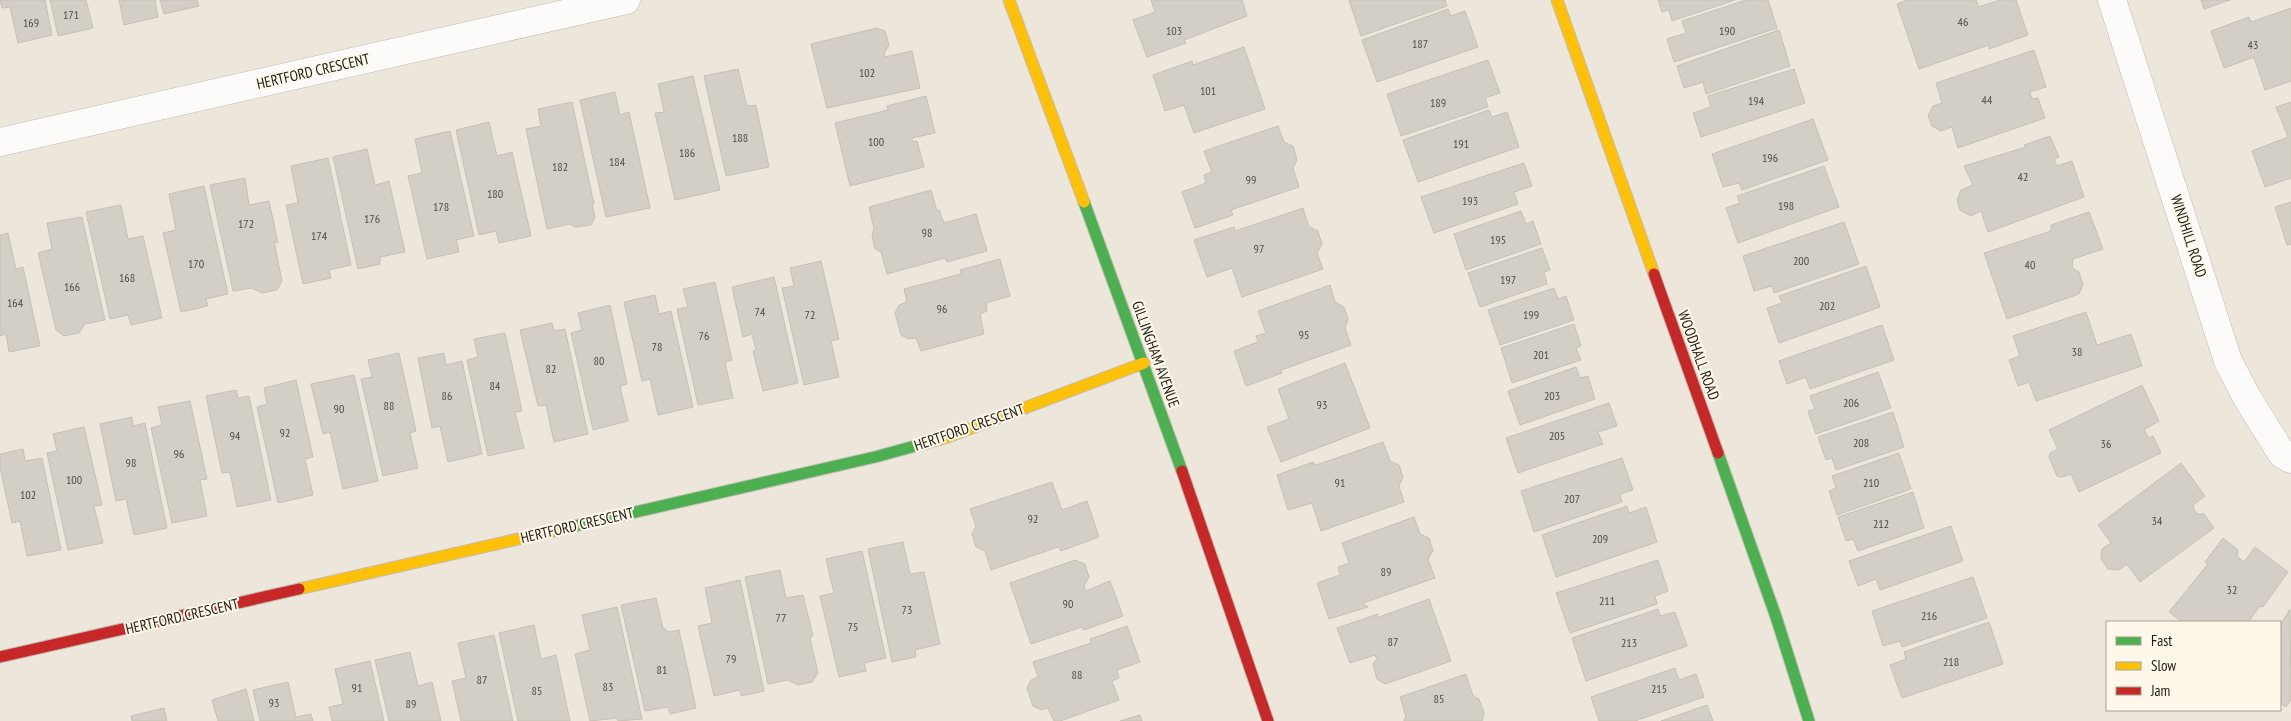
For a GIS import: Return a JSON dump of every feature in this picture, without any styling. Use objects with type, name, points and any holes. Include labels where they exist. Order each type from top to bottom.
[{"type":"street","name":"HERTFORD CRESCENT","points":[[0,142],[626,0]]},
{"type":"street","name":"GILLINGHAM AVENUE","points":[[1009,0],[1144,363],[1268,721]]},
{"type":"street","name":"WOODHALL ROAD","points":[[1557,0],[1772,608],[1809,721]]},
{"type":"street","name":"WINDHILL ROAD","points":[[2112,0],[2228,361],[2246,396],[2282,454],[2291,460]]},
{"type":"street","name":"HERTFORD CRESCENT","points":[[0,657],[875,457],[946,438],[1144,363]]},
{"type":"building","points":[[0,0],[45,0],[52,35],[18,43],[10,7],[2,8]]},
{"type":"building","points":[[50,0],[86,0],[93,28],[58,36]]},
{"type":"building","points":[[119,0],[155,0],[158,17],[124,25]]},
{"type":"building","points":[[160,0],[197,0],[199,6],[164,14]]},
{"type":"building","points":[[1151,0],[1242,0],[1247,16],[1184,40],[1186,43],[1147,57],[1133,20],[1155,12]]},
{"type":"building","points":[[1349,0],[1445,0],[1447,6],[1361,36]]},
{"type":"building","points":[[1658,0],[1735,0],[1672,21],[1669,10],[1662,12]]},
{"type":"building","points":[[1746,0],[1768,0],[1777,28],[1674,62],[1667,39],[1686,33],[1682,21]]},
{"type":"building","points":[[1907,0],[1976,0],[1979,7],[2000,0],[2016,0],[2028,35],[1989,49],[1989,45],[1919,69],[1897,4]]},
{"type":"building","points":[[2201,0],[2230,0],[2204,9]]},
{"type":"building","points":[[2291,8],[2291,81],[2265,90],[2254,57],[2224,68],[2211,31],[2249,17],[2251,22]]},
{"type":"building","points":[[1448,9],[1451,16],[1465,11],[1478,47],[1377,82],[1362,40]]},
{"type":"building","points":[[877,28],[885,31],[889,45],[884,54],[885,57],[912,51],[920,88],[827,108],[811,44]]},
{"type":"building","points":[[1779,30],[1790,66],[1706,94],[1703,82],[1684,88],[1677,66]]},
{"type":"building","points":[[1244,47],[1265,109],[1194,133],[1184,105],[1165,111],[1153,75],[1192,61],[1193,65]]},
{"type":"building","points":[[2034,50],[2046,87],[2030,92],[2032,99],[2038,98],[2045,118],[1958,148],[1952,127],[1941,131],[1932,126],[1928,115],[1933,106],[1942,103],[1936,83]]},
{"type":"building","points":[[1488,60],[1500,93],[1485,98],[1488,107],[1401,136],[1387,94]]},
{"type":"building","points":[[738,69],[747,106],[756,105],[769,167],[726,176],[704,76]]},
{"type":"building","points":[[1794,69],[1805,103],[1701,137],[1693,113],[1711,107],[1708,96]]},
{"type":"building","points":[[693,76],[720,190],[675,200],[655,113],[664,112],[658,84]]},
{"type":"building","points":[[615,92],[620,115],[629,112],[650,208],[606,217],[580,100]]},
{"type":"building","points":[[926,96],[935,133],[912,138],[913,142],[917,141],[924,167],[850,186],[835,123],[888,110],[887,106]]},
{"type":"building","points":[[572,102],[594,204],[592,204],[595,217],[591,225],[575,227],[570,224],[547,229],[526,129],[541,126],[538,109]]},
{"type":"building","points":[[2291,102],[2291,178],[2265,187],[2252,151],[2288,137],[2276,107]]},
{"type":"building","points":[[1489,110],[1492,117],[1507,112],[1519,147],[1418,182],[1403,140]]},
{"type":"building","points":[[1813,119],[1828,160],[1742,190],[1739,183],[1723,187],[1712,154]]},
{"type":"building","points":[[489,122],[497,156],[512,152],[531,236],[499,243],[496,231],[479,235],[456,130]]},
{"type":"building","points":[[1278,126],[1284,142],[1293,146],[1297,160],[1293,168],[1299,187],[1231,210],[1233,215],[1195,228],[1182,192],[1206,183],[1204,175],[1212,172],[1204,151]]},
{"type":"building","points":[[450,131],[474,236],[456,240],[459,252],[427,259],[408,176],[422,173],[415,139]]},
{"type":"building","points":[[2050,136],[2059,157],[2054,159],[2057,166],[2072,161],[2084,197],[1988,232],[1981,211],[1971,216],[1960,210],[1957,200],[1961,190],[1973,185],[1964,166],[2026,147],[2024,145]]},
{"type":"building","points":[[367,149],[375,185],[389,181],[405,252],[380,257],[380,264],[358,269],[333,157]]},
{"type":"building","points":[[328,158],[351,265],[329,270],[331,278],[303,284],[286,205],[298,203],[291,166]]},
{"type":"building","points":[[1524,163],[1532,186],[1514,192],[1518,204],[1434,233],[1421,197]]},
{"type":"building","points":[[1824,166],[1839,207],[1738,243],[1726,208],[1740,203],[1737,196]]},
{"type":"building","points":[[245,178],[249,205],[269,201],[278,243],[274,241],[282,281],[277,290],[262,293],[252,288],[233,291],[210,185]]},
{"type":"building","points":[[204,186],[228,294],[206,299],[208,306],[181,312],[163,233],[176,230],[169,194]]},
{"type":"building","points":[[931,190],[937,211],[939,210],[944,223],[976,214],[987,251],[947,262],[945,258],[887,274],[881,252],[875,249],[872,235],[874,229],[869,207]]},
{"type":"building","points":[[2291,202],[2291,244],[2287,245],[2275,207]]},
{"type":"building","points":[[121,205],[128,239],[143,236],[162,318],[131,325],[128,315],[110,319],[86,212]]},
{"type":"building","points":[[1303,208],[1309,227],[1318,231],[1322,244],[1317,253],[1323,269],[1242,297],[1232,268],[1207,277],[1194,240],[1234,227],[1235,231]]},
{"type":"building","points":[[1521,211],[1526,224],[1533,221],[1541,244],[1466,270],[1454,234]]},
{"type":"building","points":[[2089,212],[2103,249],[2073,259],[2072,268],[2079,272],[2083,285],[2079,294],[2007,319],[1984,253],[2051,231],[2051,225]]},
{"type":"building","points":[[82,217],[105,320],[85,324],[79,333],[64,336],[56,330],[38,253],[52,249],[47,223]]},
{"type":"building","points":[[1844,222],[1859,264],[1774,293],[1772,286],[1754,291],[1743,256]]},
{"type":"building","points":[[8,233],[16,269],[23,267],[40,346],[9,352],[6,334],[0,336],[0,235]]},
{"type":"building","points":[[1542,248],[1550,270],[1544,272],[1547,284],[1480,307],[1468,273]]},
{"type":"building","points":[[1000,259],[1010,296],[986,303],[987,311],[980,314],[984,334],[921,351],[916,338],[909,339],[901,335],[895,313],[899,305],[907,302],[904,289],[961,274],[960,270]]},
{"type":"building","points":[[821,261],[839,339],[831,341],[839,377],[804,385],[782,288],[794,286],[790,268]]},
{"type":"building","points":[[1866,266],[1880,307],[1779,343],[1767,308],[1782,303],[1779,296]]},
{"type":"building","points":[[774,277],[798,383],[763,391],[753,351],[756,350],[752,334],[743,337],[732,287]]},
{"type":"building","points":[[715,282],[732,360],[725,362],[733,398],[698,405],[677,309],[688,307],[683,289]]},
{"type":"building","points":[[1330,285],[1335,302],[1344,307],[1348,319],[1345,328],[1351,345],[1281,370],[1282,373],[1246,386],[1234,351],[1258,342],[1256,336],[1266,333],[1258,311]]},
{"type":"building","points":[[1554,288],[1558,299],[1566,296],[1574,320],[1500,345],[1488,310]]},
{"type":"building","points":[[655,295],[659,314],[671,311],[693,407],[658,415],[650,379],[642,381],[624,302]]},
{"type":"building","points":[[610,305],[627,384],[620,386],[628,421],[593,430],[571,333],[582,330],[578,313]]},
{"type":"building","points":[[2086,312],[2097,345],[2131,334],[2142,366],[2036,401],[2029,382],[2018,386],[2009,360],[2020,356],[2013,336]]},
{"type":"building","points":[[552,323],[554,331],[565,329],[588,434],[554,442],[546,405],[538,406],[520,330]]},
{"type":"building","points":[[1574,324],[1581,346],[1576,348],[1581,360],[1512,383],[1501,348]]},
{"type":"building","points":[[1882,325],[1894,360],[1810,389],[1806,377],[1787,384],[1779,361]]},
{"type":"building","points":[[505,333],[522,411],[515,412],[524,448],[488,456],[467,360],[478,357],[474,339]]},
{"type":"building","points":[[399,353],[416,431],[410,433],[418,468],[383,476],[361,379],[372,377],[368,360]]},
{"type":"building","points":[[444,353],[446,365],[462,361],[482,454],[448,462],[440,426],[432,428],[418,358]]},
{"type":"building","points":[[1345,363],[1370,428],[1281,462],[1267,427],[1289,419],[1278,389]]},
{"type":"building","points":[[1576,367],[1580,378],[1588,376],[1595,399],[1520,425],[1508,391]]},
{"type":"building","points":[[1878,372],[1891,408],[1816,434],[1808,411],[1815,409],[1810,396]]},
{"type":"building","points":[[354,375],[378,481],[343,489],[330,432],[323,434],[311,384]]},
{"type":"building","points":[[296,380],[313,457],[305,459],[313,495],[278,503],[257,407],[267,404],[264,388]]},
{"type":"building","points":[[2142,385],[2159,421],[2144,430],[2149,438],[2153,436],[2161,453],[2079,492],[2071,474],[2062,477],[2057,476],[2049,457],[2050,453],[2058,449],[2049,430]]},
{"type":"building","points":[[236,390],[238,398],[249,396],[271,500],[237,507],[230,472],[222,473],[206,396]]},
{"type":"building","points":[[190,401],[207,479],[200,480],[207,516],[172,523],[151,428],[162,425],[158,407]]},
{"type":"building","points":[[1609,403],[1617,426],[1598,432],[1603,444],[1518,473],[1506,438]]},
{"type":"building","points":[[1893,412],[1904,447],[1836,470],[1832,458],[1826,460],[1818,437]]},
{"type":"building","points":[[132,417],[133,426],[145,423],[167,528],[134,535],[126,499],[116,501],[100,424]]},
{"type":"building","points":[[84,427],[102,505],[94,506],[103,543],[68,550],[47,453],[57,451],[53,434]]},
{"type":"building","points":[[1383,442],[1390,461],[1399,465],[1403,477],[1399,486],[1404,502],[1321,531],[1312,503],[1288,510],[1277,475],[1313,462],[1316,465]]},
{"type":"building","points":[[23,449],[25,461],[42,458],[61,550],[27,556],[20,521],[12,523],[0,467],[0,454]]},
{"type":"building","points":[[1899,453],[1911,489],[1837,515],[1829,491],[1836,488],[1832,476]]},
{"type":"building","points":[[1622,458],[1633,490],[1620,494],[1622,502],[1534,532],[1521,491]]},
{"type":"building","points":[[2181,463],[2205,496],[2193,505],[2194,509],[2197,514],[2204,514],[2214,528],[2140,582],[2127,564],[2119,570],[2108,569],[2101,559],[2102,549],[2111,543],[2098,525]]},
{"type":"building","points":[[1052,482],[1062,510],[1087,501],[1099,537],[1061,551],[1058,547],[991,570],[985,551],[976,547],[972,534],[976,526],[970,509]]},
{"type":"building","points":[[1913,492],[1924,528],[1858,551],[1853,539],[1846,541],[1838,517]]},
{"type":"building","points":[[1627,506],[1629,513],[1646,507],[1657,542],[1556,577],[1542,535]]},
{"type":"building","points":[[1414,517],[1420,534],[1429,538],[1433,551],[1428,559],[1435,578],[1363,603],[1368,607],[1329,619],[1317,583],[1340,575],[1338,567],[1349,563],[1342,543]]},
{"type":"building","points":[[1951,526],[1963,561],[1880,590],[1876,579],[1858,586],[1849,561]]},
{"type":"building","points":[[2223,538],[2238,550],[2237,556],[2244,562],[2255,547],[2288,572],[2263,607],[2260,606],[2249,621],[2181,621],[2169,612],[2208,564],[2205,562]]},
{"type":"building","points":[[903,542],[910,574],[924,572],[940,644],[915,650],[916,657],[892,662],[868,549]]},
{"type":"building","points":[[862,551],[886,658],[864,663],[866,671],[839,677],[820,596],[834,593],[826,559]]},
{"type":"building","points":[[1075,560],[1085,564],[1089,577],[1084,586],[1086,591],[1110,581],[1123,616],[1084,630],[1082,627],[1031,644],[1010,583]]},
{"type":"building","points":[[1658,560],[1668,591],[1655,596],[1657,604],[1570,633],[1556,593]]},
{"type":"building","points":[[780,570],[786,598],[803,595],[813,636],[810,638],[818,673],[812,682],[798,685],[788,680],[768,684],[745,577]]},
{"type":"building","points":[[1973,577],[1987,618],[1902,647],[1900,641],[1883,646],[1872,611]]},
{"type":"building","points":[[740,580],[764,691],[741,696],[740,690],[714,696],[698,626],[712,623],[705,588]]},
{"type":"building","points":[[656,598],[663,628],[669,632],[679,630],[696,708],[670,714],[668,707],[645,711],[621,605]]},
{"type":"building","points":[[1429,599],[1451,661],[1385,684],[1377,679],[1373,664],[1377,659],[1375,655],[1350,663],[1337,628],[1378,614],[1376,618]]},
{"type":"building","points":[[617,607],[642,719],[618,721],[617,718],[590,721],[575,654],[590,650],[582,615]]},
{"type":"building","points":[[1658,609],[1660,616],[1675,612],[1687,646],[1586,681],[1572,638]]},
{"type":"building","points":[[2290,609],[2291,700],[2286,707],[2281,704],[2281,624]]},
{"type":"building","points":[[1989,622],[2003,664],[1902,698],[1890,665],[1906,659],[1904,652]]},
{"type":"building","points":[[534,625],[541,659],[556,655],[570,721],[518,721],[499,633]]},
{"type":"building","points":[[1127,626],[1140,662],[1117,670],[1119,678],[1112,681],[1119,700],[1060,721],[1054,721],[1048,708],[1041,710],[1033,706],[1027,688],[1031,680],[1038,677],[1033,662],[1091,643],[1090,639]]},
{"type":"building","points":[[494,635],[513,721],[461,721],[452,681],[466,678],[458,643]]},
{"type":"building","points":[[410,652],[418,686],[432,682],[441,721],[389,721],[375,660]]},
{"type":"building","points":[[370,661],[384,721],[332,721],[329,707],[343,704],[335,669]]},
{"type":"building","points":[[1675,668],[1679,680],[1696,674],[1704,697],[1635,721],[1599,721],[1591,697]]},
{"type":"building","points":[[1466,674],[1473,696],[1479,699],[1484,713],[1482,721],[1404,721],[1406,717],[1400,697]]},
{"type":"building","points":[[288,682],[296,717],[311,714],[313,721],[260,721],[253,690]]},
{"type":"building","points":[[246,689],[254,721],[218,721],[212,700]]},
{"type":"building","points":[[1707,705],[1713,721],[1661,721]]},
{"type":"building","points":[[164,708],[167,721],[132,721],[131,716]]},
{"type":"building","points":[[1140,715],[1142,721],[1120,721]]},
{"type":"traffic: fast","points":[[1084,202],[1182,471]]},
{"type":"traffic: fast","points":[[553,531],[875,457],[926,443]]},
{"type":"traffic: fast","points":[[1718,453],[1776,617],[1809,721]]},
{"type":"traffic: slow","points":[[1009,0],[1084,202]]},
{"type":"traffic: slow","points":[[1557,0],[1654,274]]},
{"type":"traffic: slow","points":[[926,443],[945,438],[1144,363]]},
{"type":"traffic: slow","points":[[299,589],[553,531]]},
{"type":"traffic: jam","points":[[1654,274],[1718,453]]},
{"type":"traffic: jam","points":[[1182,471],[1268,721]]},
{"type":"traffic: jam","points":[[0,657],[299,589]]}]
